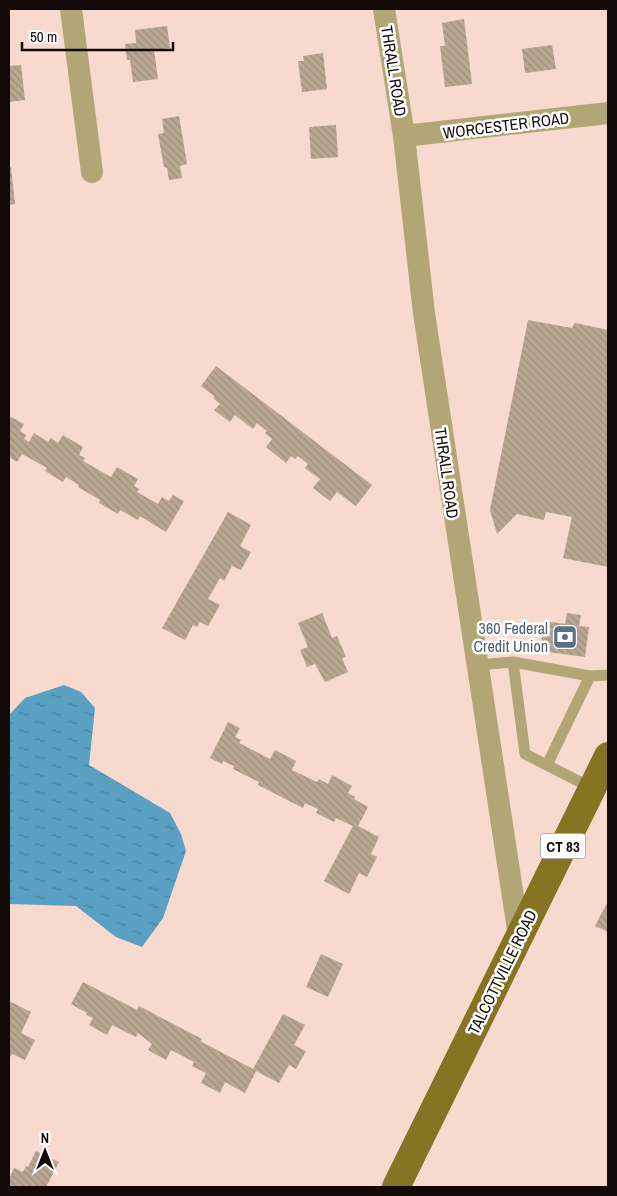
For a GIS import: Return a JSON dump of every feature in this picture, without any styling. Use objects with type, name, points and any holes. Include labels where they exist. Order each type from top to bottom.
[{"type":"main road","name":"TALCOTTVILLE ROAD","points":[[396,1187],[608,756]]},
{"type":"street","points":[[71,9],[92,172]]},
{"type":"street","name":"THRALL ROAD","points":[[384,9],[404,136],[424,313],[519,936]]},
{"type":"street","name":"WORCESTER ROAD","points":[[404,136],[608,113]]},
{"type":"lane","points":[[477,666],[514,662],[590,676],[608,675]]},
{"type":"lane","points":[[514,662],[525,754],[592,788]]},
{"type":"lane","points":[[547,765],[590,676]]},
{"type":"water","points":[[64,685],[81,692],[95,708],[89,765],[170,813],[181,834],[186,851],[163,918],[142,947],[116,937],[76,906],[9,904],[9,715],[25,698]]},
{"type":"building","points":[[464,19],[472,84],[445,87],[440,46],[445,46],[442,23]]},
{"type":"building","points":[[167,26],[170,48],[154,50],[158,79],[133,82],[130,60],[127,60],[125,44],[136,43],[135,30]]},
{"type":"building","points":[[552,45],[556,69],[525,73],[522,49]]},
{"type":"building","points":[[323,53],[327,89],[302,92],[298,61],[304,61],[303,56]]},
{"type":"building","points":[[21,65],[25,100],[9,102],[9,66]]},
{"type":"building","points":[[179,116],[187,164],[180,166],[182,178],[169,180],[167,168],[164,167],[158,134],[164,133],[162,119]]},
{"type":"building","points":[[336,125],[338,157],[311,159],[309,127]]},
{"type":"building","points":[[9,167],[11,167],[15,204],[9,205]]},
{"type":"building","points":[[528,320],[572,328],[575,323],[608,330],[608,567],[563,558],[572,517],[546,512],[544,520],[517,514],[497,534],[490,510]]},
{"type":"building","points":[[216,366],[372,485],[356,506],[337,492],[330,501],[313,488],[320,479],[305,468],[308,464],[298,456],[295,459],[291,456],[286,463],[266,447],[272,439],[265,433],[267,431],[257,423],[253,429],[235,415],[230,422],[214,410],[220,404],[214,399],[214,396],[201,386]]},
{"type":"building","points":[[11,417],[24,424],[20,431],[26,435],[24,439],[29,442],[34,433],[48,442],[51,438],[58,443],[63,435],[83,447],[79,455],[85,458],[83,461],[111,477],[117,467],[138,479],[134,486],[139,489],[137,492],[158,504],[162,497],[169,501],[173,495],[184,501],[166,532],[140,516],[138,520],[120,510],[118,514],[99,503],[100,500],[78,487],[79,485],[66,477],[63,482],[45,471],[47,468],[22,454],[17,462],[9,457],[9,420]]},
{"type":"building","points":[[228,512],[251,525],[240,546],[251,552],[241,570],[232,566],[224,581],[220,578],[208,599],[220,605],[208,626],[200,622],[197,627],[193,625],[185,640],[162,628]]},
{"type":"building","points":[[322,613],[332,638],[337,636],[346,657],[342,658],[348,672],[325,682],[315,664],[307,667],[300,650],[308,647],[298,623]]},
{"type":"building","points":[[567,613],[581,615],[579,626],[589,627],[585,657],[540,651],[544,621],[565,624]]},
{"type":"building","points":[[228,722],[240,728],[235,737],[241,740],[239,743],[270,759],[275,750],[296,761],[292,770],[317,782],[319,779],[328,784],[332,775],[352,786],[348,793],[368,807],[358,826],[379,837],[371,854],[377,857],[367,877],[359,873],[349,894],[324,881],[353,826],[336,818],[334,822],[316,813],[318,809],[305,803],[303,808],[258,785],[259,782],[233,769],[234,766],[223,761],[222,764],[210,758]]},
{"type":"building","points":[[608,901],[608,932],[595,926]]},
{"type":"building","points":[[321,954],[343,964],[328,997],[306,987]]},
{"type":"building","points":[[83,982],[137,1010],[139,1006],[202,1039],[200,1041],[253,1069],[283,1014],[305,1025],[294,1045],[306,1051],[296,1069],[289,1065],[279,1083],[256,1071],[245,1093],[225,1082],[220,1093],[201,1083],[206,1073],[192,1066],[194,1062],[171,1050],[166,1060],[148,1050],[152,1044],[138,1033],[136,1037],[112,1025],[107,1035],[89,1025],[93,1018],[71,1004]]},
{"type":"building","points":[[9,1001],[31,1012],[21,1033],[35,1040],[25,1060],[12,1054],[9,1059]]},
{"type":"building","points":[[36,1151],[59,1162],[46,1187],[9,1187],[9,1179],[14,1168],[23,1172],[26,1166],[28,1167]]},
{"type":"place","name":"360 Federal Credit Union","points":[[565,637]]}]
